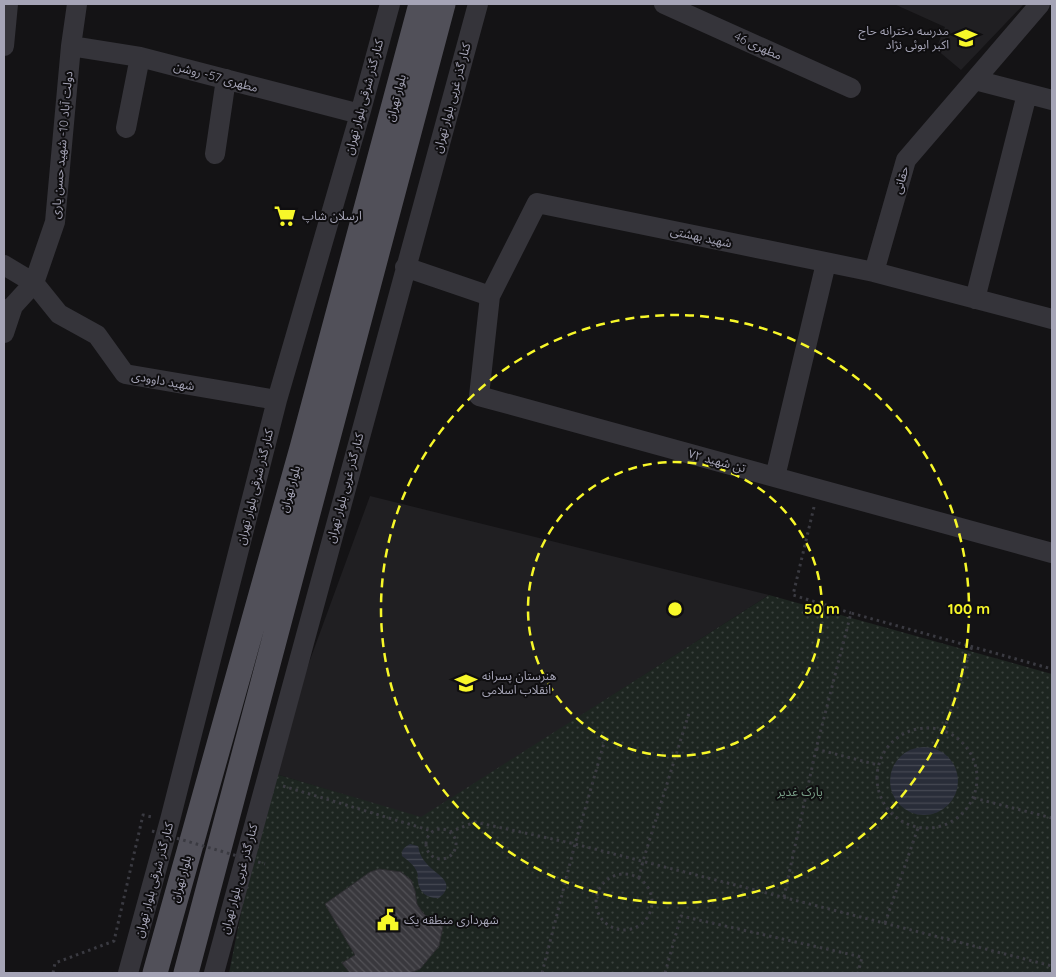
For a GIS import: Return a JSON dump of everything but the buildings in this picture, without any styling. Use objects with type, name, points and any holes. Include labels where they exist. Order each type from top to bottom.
[{"type":"main road","name":"بلوار تهران","points":[[155,973],[299,457],[421,4]]},
{"type":"main road","name":"بلوار تهران","points":[[186,973],[443,4]]},
{"type":"street","points":[[4,46],[8,4]]},
{"type":"street","name":"دولت آباد 10- شهید حسن یاری","points":[[34,283],[56,222],[71,46],[77,4]]},
{"type":"street","name":"کنار گذر شرقی بلوار تهران","points":[[128,973],[170,820],[277,400],[390,4]]},
{"type":"street","name":"کنار گذر غربی بلوار تهران","points":[[214,973],[478,4]]},
{"type":"street","name":"مطهری 46","points":[[664,4],[851,88]]},
{"type":"street","name":"حقانی","points":[[874,272],[906,160],[1040,4]]},
{"type":"street","name":"مطهری 57- روشن","points":[[71,46],[140,58],[360,114]]},
{"type":"street","points":[[126,128],[140,58]]},
{"type":"street","points":[[215,154],[226,80]]},
{"type":"street","points":[[975,80],[1052,100]]},
{"type":"street","points":[[975,299],[1027,94]]},
{"type":"street","name":"شهید بهشتی","points":[[490,296],[537,203],[874,272],[1052,319]]},
{"type":"street","points":[[775,477],[826,262]]},
{"type":"street","name":"شهید داوودی","points":[[4,265],[34,283],[59,314],[96,335],[125,374],[277,400]]},
{"type":"street","points":[[406,267],[490,296]]},
{"type":"street","points":[[4,333],[9,309],[34,283]]},
{"type":"street","name":"۷۲ تن شهید","points":[[490,296],[480,396],[1052,553]]},
{"type":"path","points":[[819,489],[793,594],[851,614],[1052,668]]},
{"type":"path","points":[[784,897],[816,749],[851,614]]},
{"type":"path","points":[[944,730],[972,646]]},
{"type":"path","points":[[640,878],[643,861],[690,710]]},
{"type":"path","points":[[927,727],[944,730],[958,738],[970,750],[976,765],[978,782],[974,798],[964,812],[951,823],[935,828],[918,828],[903,822],[890,812],[880,798],[876,782],[878,765],[884,750],[896,737],[903,733],[927,727]]},
{"type":"path","points":[[542,973],[575,844],[606,736]]},
{"type":"path","points":[[816,749],[878,765]]},
{"type":"path","points":[[266,781],[432,831]]},
{"type":"path","points":[[974,798],[1052,818]]},
{"type":"path","points":[[53,973],[55,963],[114,941],[143,815],[156,818]]},
{"type":"path","points":[[450,832],[475,822],[575,844],[1052,966]]},
{"type":"path","points":[[885,923],[918,828]]},
{"type":"path","points":[[444,829],[450,832],[456,843],[452,855],[440,860],[429,854],[425,842],[427,836],[432,831],[444,829]]},
{"type":"path","points":[[152,831],[265,864]]},
{"type":"path","points":[[628,874],[640,878],[648,887],[653,899],[651,912],[644,922],[633,929],[621,930],[609,926],[600,917],[596,905],[597,892],[604,881],[615,875],[628,874]]},
{"type":"path","points":[[665,973],[681,916],[862,957],[858,973]]},
{"type":"shaded area","name":"مدرسه دخترانه حاج اکبر ابوئی نژاد","points":[[894,4],[1024,4],[961,70],[936,49],[945,27]]},
{"type":"shaded area","name":"هنرستان پسرانه انقلاب اسلامی","points":[[370,496],[769,595],[421,818],[269,772]]},
{"type":"green space","name":"پارک غدیر","points":[[769,595],[1052,674],[1052,973],[229,973],[269,772],[421,817]]},
{"type":"water","points":[[917,747],[931,747],[943,752],[953,762],[958,774],[958,788],[953,800],[943,810],[931,815],[917,815],[905,810],[895,800],[890,788],[890,774],[895,762],[905,752]]},
{"type":"water","points":[[410,844],[418,846],[424,860],[446,883],[444,892],[439,898],[428,896],[422,892],[416,870],[402,856],[405,847]]},
{"type":"place","name":"مدرسه دخترانه حاج اکبر ابوئی نژاد","points":[[966,38]]},
{"type":"place","name":"ارسلان شاپ","points":[[285,216]]},
{"type":"place","name":"هنرستان پسرانه انقلاب اسلامی","points":[[466,683]]},
{"type":"place","name":"شهرداری منطقه یک","points":[[388,920]]}]
